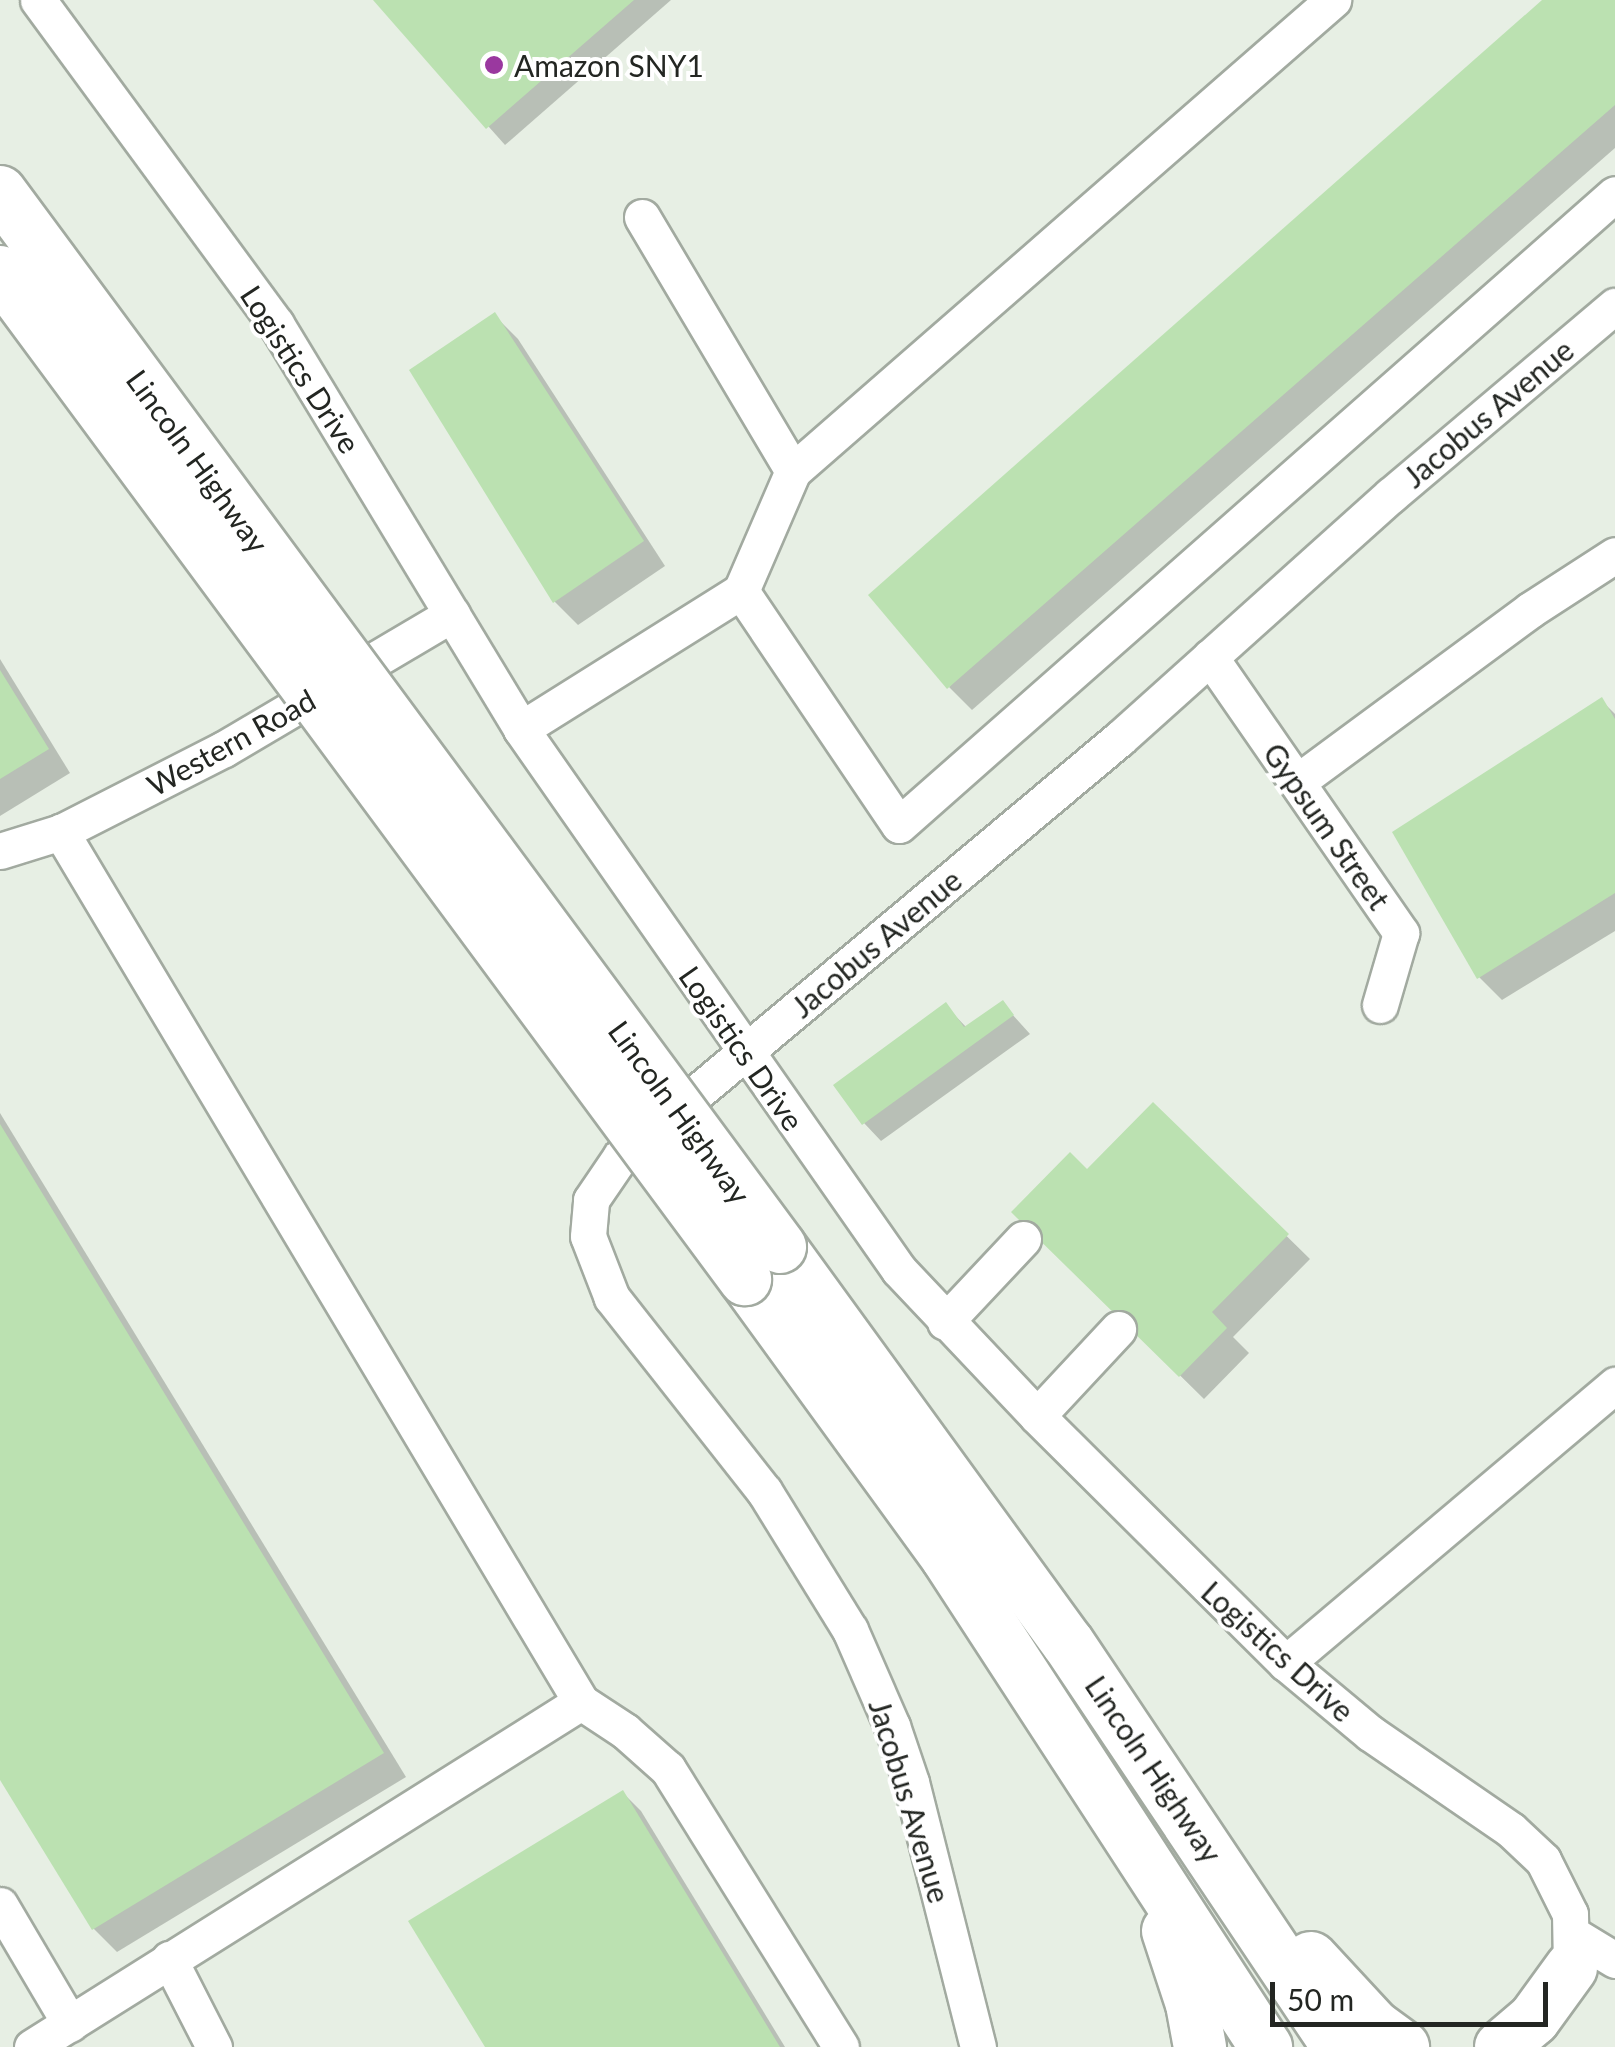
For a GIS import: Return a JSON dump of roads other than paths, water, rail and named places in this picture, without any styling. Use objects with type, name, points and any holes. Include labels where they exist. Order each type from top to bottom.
[{"type":"highway","name":"Lincoln Highway","points":[[0,192],[763,1263],[948,1558],[1266,2047]]},
{"type":"highway","name":"Lincoln Highway","points":[[0,272],[763,1263],[1000,1545],[1200,1835],[1338,2047]]},
{"type":"highway","points":[[1200,1835],[1357,2009],[1403,2047]]},
{"type":"highway","points":[[1142,1854],[1192,2004],[1200,2047]]},
{"type":"highway","points":[[1501,2047],[1534,2019],[1586,1954]]},
{"type":"highway","points":[[1554,2047],[1586,1954]]},
{"type":"street","name":"Logistics Drive","points":[[38,0],[276,324],[522,729],[878,1242],[945,1322],[1286,1662],[1414,1766],[1529,1846],[1556,1877],[1586,1954]]},
{"type":"street","points":[[522,729],[742,591],[793,472],[1333,0]]},
{"type":"street","points":[[742,591],[899,825],[1615,194]]},
{"type":"street","points":[[642,217],[793,472]]},
{"type":"street","name":"Jacobus Avenue","points":[[978,2047],[910,1782],[892,1726],[850,1630],[764,1491],[626,1318],[592,1256],[588,1236],[590,1200],[608,1170],[1615,306]]},
{"type":"street","points":[[1297,782],[1501,630],[1615,555]]},
{"type":"street","name":"Western Road","points":[[0,851],[61,832],[224,749],[452,614]]},
{"type":"street","name":"Gypsum Street","points":[[1210,657],[1401,933],[1380,1004]]},
{"type":"street","points":[[61,832],[581,1702],[625,1731],[668,1769],[841,2047]]},
{"type":"street","points":[[945,1322],[1024,1239]]},
{"type":"street","points":[[1037,1416],[1118,1329]]},
{"type":"street","points":[[1286,1662],[1615,1385]]},
{"type":"street","points":[[32,2047],[581,1702]]},
{"type":"street","points":[[0,1905],[70,2024]]},
{"type":"street","points":[[169,1958],[214,2047]]},
{"type":"place","name":"Amazon SNY1","points":[[494,65]]}]
